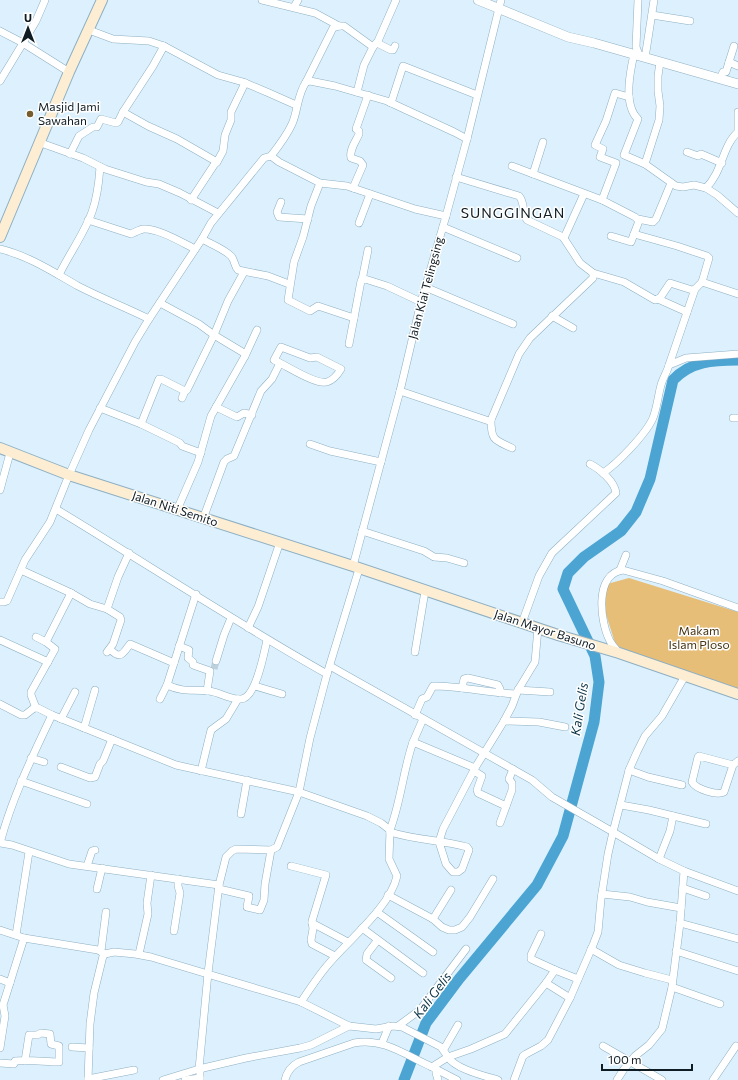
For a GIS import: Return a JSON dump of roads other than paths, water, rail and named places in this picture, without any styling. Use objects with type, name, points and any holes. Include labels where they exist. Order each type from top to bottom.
[{"type":"main road","points":[[0,237],[102,0]]},
{"type":"main road","name":"Jalan Niti Semito","points":[[0,448],[69,475],[356,567]]},
{"type":"main road","name":"Jalan Mayor Basuno","points":[[356,567],[738,694]]},
{"type":"street","points":[[0,81],[24,43],[45,0]]},
{"type":"street","points":[[264,0],[280,0]]},
{"type":"street","points":[[264,0],[315,13],[339,26],[348,28],[375,45],[391,50],[393,50],[395,46]]},
{"type":"street","points":[[294,7],[298,0]]},
{"type":"street","points":[[357,92],[364,65],[396,0]]},
{"type":"street","points":[[478,0],[500,4],[568,37],[738,84]]},
{"type":"street","points":[[638,0],[636,8],[636,47],[639,56]]},
{"type":"street","points":[[654,0],[652,15],[639,56],[630,78],[629,97],[632,111],[638,118],[624,155],[645,164],[676,186],[683,187],[694,185],[706,188],[718,194],[738,213]]},
{"type":"street","name":"Jalan Kiai Telingsing","points":[[271,850],[277,847],[298,792],[310,738],[356,567],[362,531],[400,391],[425,287],[467,140],[500,4]]},
{"type":"street","points":[[652,15],[690,20]]},
{"type":"street","points":[[0,602],[7,601],[29,554],[46,530],[69,475],[100,408],[149,319],[218,214],[264,158],[271,156],[292,124],[296,105],[306,82],[333,28],[339,26]]},
{"type":"street","points":[[0,30],[24,43],[70,72]]},
{"type":"street","points":[[89,30],[113,39],[149,41],[164,46],[218,75],[245,83],[283,98],[296,105]]},
{"type":"street","points":[[70,154],[77,138],[97,127],[101,119],[116,123],[118,122],[123,112],[154,66],[164,46]]},
{"type":"street","points":[[720,79],[723,72],[726,72],[734,46]]},
{"type":"street","points":[[645,164],[659,120],[660,106],[658,84],[660,62]]},
{"type":"street","points":[[729,62],[738,66]]},
{"type":"street","points":[[391,103],[403,66],[477,94]]},
{"type":"street","points":[[306,82],[310,81],[357,92],[391,103],[454,132],[467,140]]},
{"type":"street","points":[[191,200],[223,151],[225,134],[231,120],[231,112],[245,83]]},
{"type":"street","points":[[602,200],[616,163],[600,157],[603,149],[595,145],[606,121],[615,93],[629,97]]},
{"type":"street","points":[[354,188],[363,165],[360,161],[351,158],[350,156],[359,134],[359,131],[356,129],[368,95]]},
{"type":"street","points":[[123,112],[148,126],[177,139],[217,162]]},
{"type":"street","points":[[706,188],[714,179],[731,139],[738,132],[738,112]]},
{"type":"street","points":[[533,174],[543,142]]},
{"type":"street","points":[[41,143],[90,161],[100,167],[146,182],[159,184],[180,193],[218,214]]},
{"type":"street","points":[[687,152],[698,156],[702,154],[722,163]]},
{"type":"street","points":[[271,156],[279,162],[320,183],[354,188],[415,209],[446,216]]},
{"type":"street","points":[[512,166],[602,200],[638,219],[653,222],[656,219],[671,183]]},
{"type":"street","points":[[59,275],[94,206],[100,177],[100,167]]},
{"type":"street","points":[[456,177],[519,196],[522,199],[524,217],[527,220],[564,238],[580,263],[593,274],[624,282],[653,298],[687,312]]},
{"type":"street","points":[[320,183],[311,206],[303,237],[294,262],[287,299],[310,311],[318,306],[354,318]]},
{"type":"street","points":[[359,222],[370,194]]},
{"type":"street","points":[[564,238],[584,194]]},
{"type":"street","points":[[281,202],[277,212],[279,217],[308,219]]},
{"type":"street","points":[[611,236],[631,242],[638,219]]},
{"type":"street","points":[[88,220],[131,234],[141,230],[151,230],[175,239],[195,249]]},
{"type":"street","points":[[443,227],[517,258]]},
{"type":"street","points":[[603,473],[610,469],[624,455],[644,432],[652,419],[659,398],[661,385],[695,289],[702,282],[709,258],[677,246],[634,234]]},
{"type":"street","points":[[202,239],[229,254],[234,260],[236,268],[244,272],[268,276],[289,284]]},
{"type":"street","points":[[0,249],[24,257],[81,287],[149,319]]},
{"type":"street","points":[[349,344],[368,250]]},
{"type":"street","points":[[182,398],[214,335],[228,301],[244,272]]},
{"type":"street","points":[[512,448],[497,441],[493,436],[491,420],[519,354],[530,338],[593,278],[593,274]]},
{"type":"street","points":[[362,280],[365,279],[387,286],[421,302]]},
{"type":"street","points":[[658,300],[670,282],[690,290],[695,289]]},
{"type":"street","points":[[702,282],[738,294]]},
{"type":"street","points":[[425,287],[513,324]]},
{"type":"street","points":[[160,303],[199,324],[244,353],[245,356]]},
{"type":"street","points":[[552,316],[573,328]]},
{"type":"street","points":[[177,510],[201,453],[211,416],[245,356],[257,330]]},
{"type":"street","points":[[203,518],[224,462],[234,456],[262,391],[272,378],[275,360],[281,346],[310,358],[317,357],[342,369],[334,378],[324,382],[309,379],[275,360]]},
{"type":"street","points":[[669,365],[686,358],[738,354]]},
{"type":"street","points":[[141,424],[159,379],[185,391]]},
{"type":"street","points":[[400,391],[489,421],[491,420]]},
{"type":"street","points":[[216,407],[237,416],[244,413],[252,415]]},
{"type":"street","points":[[100,408],[141,424],[180,443],[182,446],[201,453]]},
{"type":"street","points":[[310,444],[330,451],[354,457],[359,456],[381,462]]},
{"type":"street","points":[[0,490],[10,452]]},
{"type":"street","points":[[522,623],[539,576],[552,553],[616,493],[613,485],[599,468],[590,464]]},
{"type":"street","points":[[56,509],[196,594],[267,640],[327,674]]},
{"type":"street","points":[[362,531],[424,551],[434,556],[447,558],[464,564]]},
{"type":"street","points":[[248,628],[258,607],[280,542]]},
{"type":"street","points":[[107,609],[118,577],[129,553]]},
{"type":"street","points":[[620,570],[626,555]]},
{"type":"street","points":[[21,570],[71,593],[90,604],[107,609],[120,617],[122,620],[113,644],[108,651],[121,655],[124,654],[130,644],[174,663]]},
{"type":"street","points":[[617,653],[610,641],[605,626],[601,600],[607,580],[614,572],[620,570],[663,581],[738,608]]},
{"type":"street","points":[[415,652],[425,591]]},
{"type":"street","points":[[46,642],[71,593]]},
{"type":"street","points":[[160,700],[167,685],[196,594]]},
{"type":"street","points":[[216,661],[231,618]]},
{"type":"street","points":[[0,704],[20,714],[25,714],[36,708],[40,708],[61,719],[176,765],[298,792],[367,816],[381,823],[390,831],[418,839],[439,842],[468,848],[469,850],[466,860],[461,871],[458,872],[453,872],[448,867],[439,842],[443,829],[504,721],[517,692],[535,662],[538,628]]},
{"type":"street","points":[[36,637],[55,649],[31,692],[36,708]]},
{"type":"street","points":[[0,640],[48,662]]},
{"type":"street","points":[[167,685],[184,691],[206,691],[238,699],[248,697],[254,686],[267,640]]},
{"type":"street","points":[[179,646],[189,650],[188,658],[192,661],[193,665],[212,670],[206,691]]},
{"type":"street","points":[[330,666],[532,780],[552,797],[659,859],[684,871],[738,891]]},
{"type":"street","points":[[514,1080],[523,1056],[541,1046],[548,1040],[570,998],[591,949],[598,932],[602,894],[613,832],[629,770],[636,752],[645,736],[662,716],[685,676]]},
{"type":"street","points":[[462,688],[464,679],[468,678],[498,685],[500,693]]},
{"type":"street","points":[[254,686],[282,694]]},
{"type":"street","points":[[415,714],[422,699],[427,697],[433,686],[500,693],[550,692]]},
{"type":"street","points":[[84,728],[95,690]]},
{"type":"street","points":[[61,719],[75,692]]},
{"type":"street","points":[[201,771],[211,730],[226,719],[238,699]]},
{"type":"street","points":[[52,715],[21,781],[8,815],[0,843],[12,845],[29,852],[69,864],[178,879],[219,887],[253,897],[247,911],[261,909],[264,900],[265,884],[271,850],[236,849],[226,858],[219,887],[208,973],[200,1075]]},
{"type":"street","points":[[301,1002],[325,968],[377,912],[388,895],[396,876],[390,859],[390,831],[395,817],[408,758],[418,727],[423,719]]},
{"type":"street","points":[[504,721],[539,722],[565,727]]},
{"type":"street","points":[[61,767],[90,778],[95,777],[112,739]]},
{"type":"street","points":[[413,742],[475,770],[482,776],[477,790],[478,793],[506,806]]},
{"type":"street","points":[[699,756],[735,763],[724,792],[717,793],[693,785],[692,782],[699,756]]},
{"type":"street","points":[[31,758],[44,762]]},
{"type":"street","points":[[500,823],[512,788],[512,783],[509,779],[513,769]]},
{"type":"street","points":[[629,770],[648,777],[682,785]]},
{"type":"street","points":[[241,814],[247,780]]},
{"type":"street","points":[[21,781],[87,804]]},
{"type":"street","points":[[621,805],[706,824]]},
{"type":"street","points":[[0,813],[8,815]]},
{"type":"street","points":[[659,859],[670,831],[673,816]]},
{"type":"street","points":[[87,866],[91,852],[95,850]]},
{"type":"street","points":[[16,935],[29,852]]},
{"type":"street","points":[[291,866],[326,875],[312,923],[313,929],[311,940],[312,944],[335,956]]},
{"type":"street","points":[[97,889],[102,868]]},
{"type":"street","points":[[617,1080],[635,1056],[649,1045],[662,1029],[672,984],[680,923],[684,871]]},
{"type":"street","points":[[139,954],[148,914],[146,903],[151,875]]},
{"type":"street","points":[[174,931],[180,893],[178,879]]},
{"type":"street","points":[[388,895],[433,919],[442,927],[449,930],[455,930],[462,927],[470,917],[493,880]]},
{"type":"street","points":[[683,888],[706,896]]},
{"type":"street","points":[[433,919],[451,890]]},
{"type":"street","points":[[602,894],[630,897],[647,902],[681,908]]},
{"type":"street","points":[[106,912],[103,952],[94,993],[90,1024],[88,1080],[134,1070]]},
{"type":"street","points":[[377,912],[433,952]]},
{"type":"street","points":[[312,923],[348,942]]},
{"type":"street","points":[[680,923],[738,939]]},
{"type":"street","points":[[362,928],[377,941],[423,973]]},
{"type":"street","points":[[0,930],[24,938],[103,952],[139,954],[208,973],[301,1002],[349,1026],[376,1029],[389,1026],[400,1026],[444,1049],[448,1057],[454,1063],[484,1076],[498,1080]]},
{"type":"street","points":[[541,934],[530,958],[578,979]]},
{"type":"street","points":[[0,1048],[5,1016],[3,1006],[24,938]]},
{"type":"street","points":[[377,941],[367,954],[366,960],[391,978]]},
{"type":"street","points":[[400,1026],[420,1010],[466,949]]},
{"type":"street","points":[[591,949],[619,965],[672,984],[720,1004]]},
{"type":"street","points":[[676,951],[738,971]]},
{"type":"street","points":[[433,1067],[448,1057],[484,1044],[505,1034],[546,984],[555,970]]},
{"type":"street","points":[[0,979],[10,983]]},
{"type":"street","points":[[546,984],[570,998]]},
{"type":"street","points":[[444,1049],[458,1025]]},
{"type":"street","points":[[185,1080],[246,1058],[311,1045],[349,1026]]},
{"type":"street","points":[[386,1044],[389,1026]]},
{"type":"street","points":[[0,1063],[13,1064],[16,1060],[25,1061],[59,1062],[60,1048],[59,1046],[51,1044],[50,1034],[41,1033],[38,1035],[29,1035],[25,1061]]},
{"type":"street","points":[[285,1080],[289,1070],[293,1065],[299,1062],[354,1043],[363,1042],[386,1044],[457,1080]]},
{"type":"street","points":[[603,1046],[662,1080]]},
{"type":"street","points":[[713,1080],[736,1046]]},
{"type":"street","points":[[72,1047],[89,1048]]},
{"type":"street","points":[[433,1067],[438,1080]]},
{"type":"street","points":[[163,1080],[200,1075]]},
{"type":"waterway","name":"Kali Gelis","points":[[404,1080],[426,1023],[459,979],[537,885],[563,836],[594,722],[599,682],[595,656],[563,589],[568,573],[584,557],[621,531],[636,512],[650,479],[673,380],[687,369],[695,365],[711,361],[738,360]]},
{"type":"tunnel","points":[[214,669],[216,661]]},
{"type":"place","name":"Masjid Jami Sawahan","points":[[30,114]]},
{"type":"district","name":"SUNGGINGAN","points":[[513,213]]},
{"type":"park label","name":"Makam Islam Ploso","points":[[699,638]]}]
